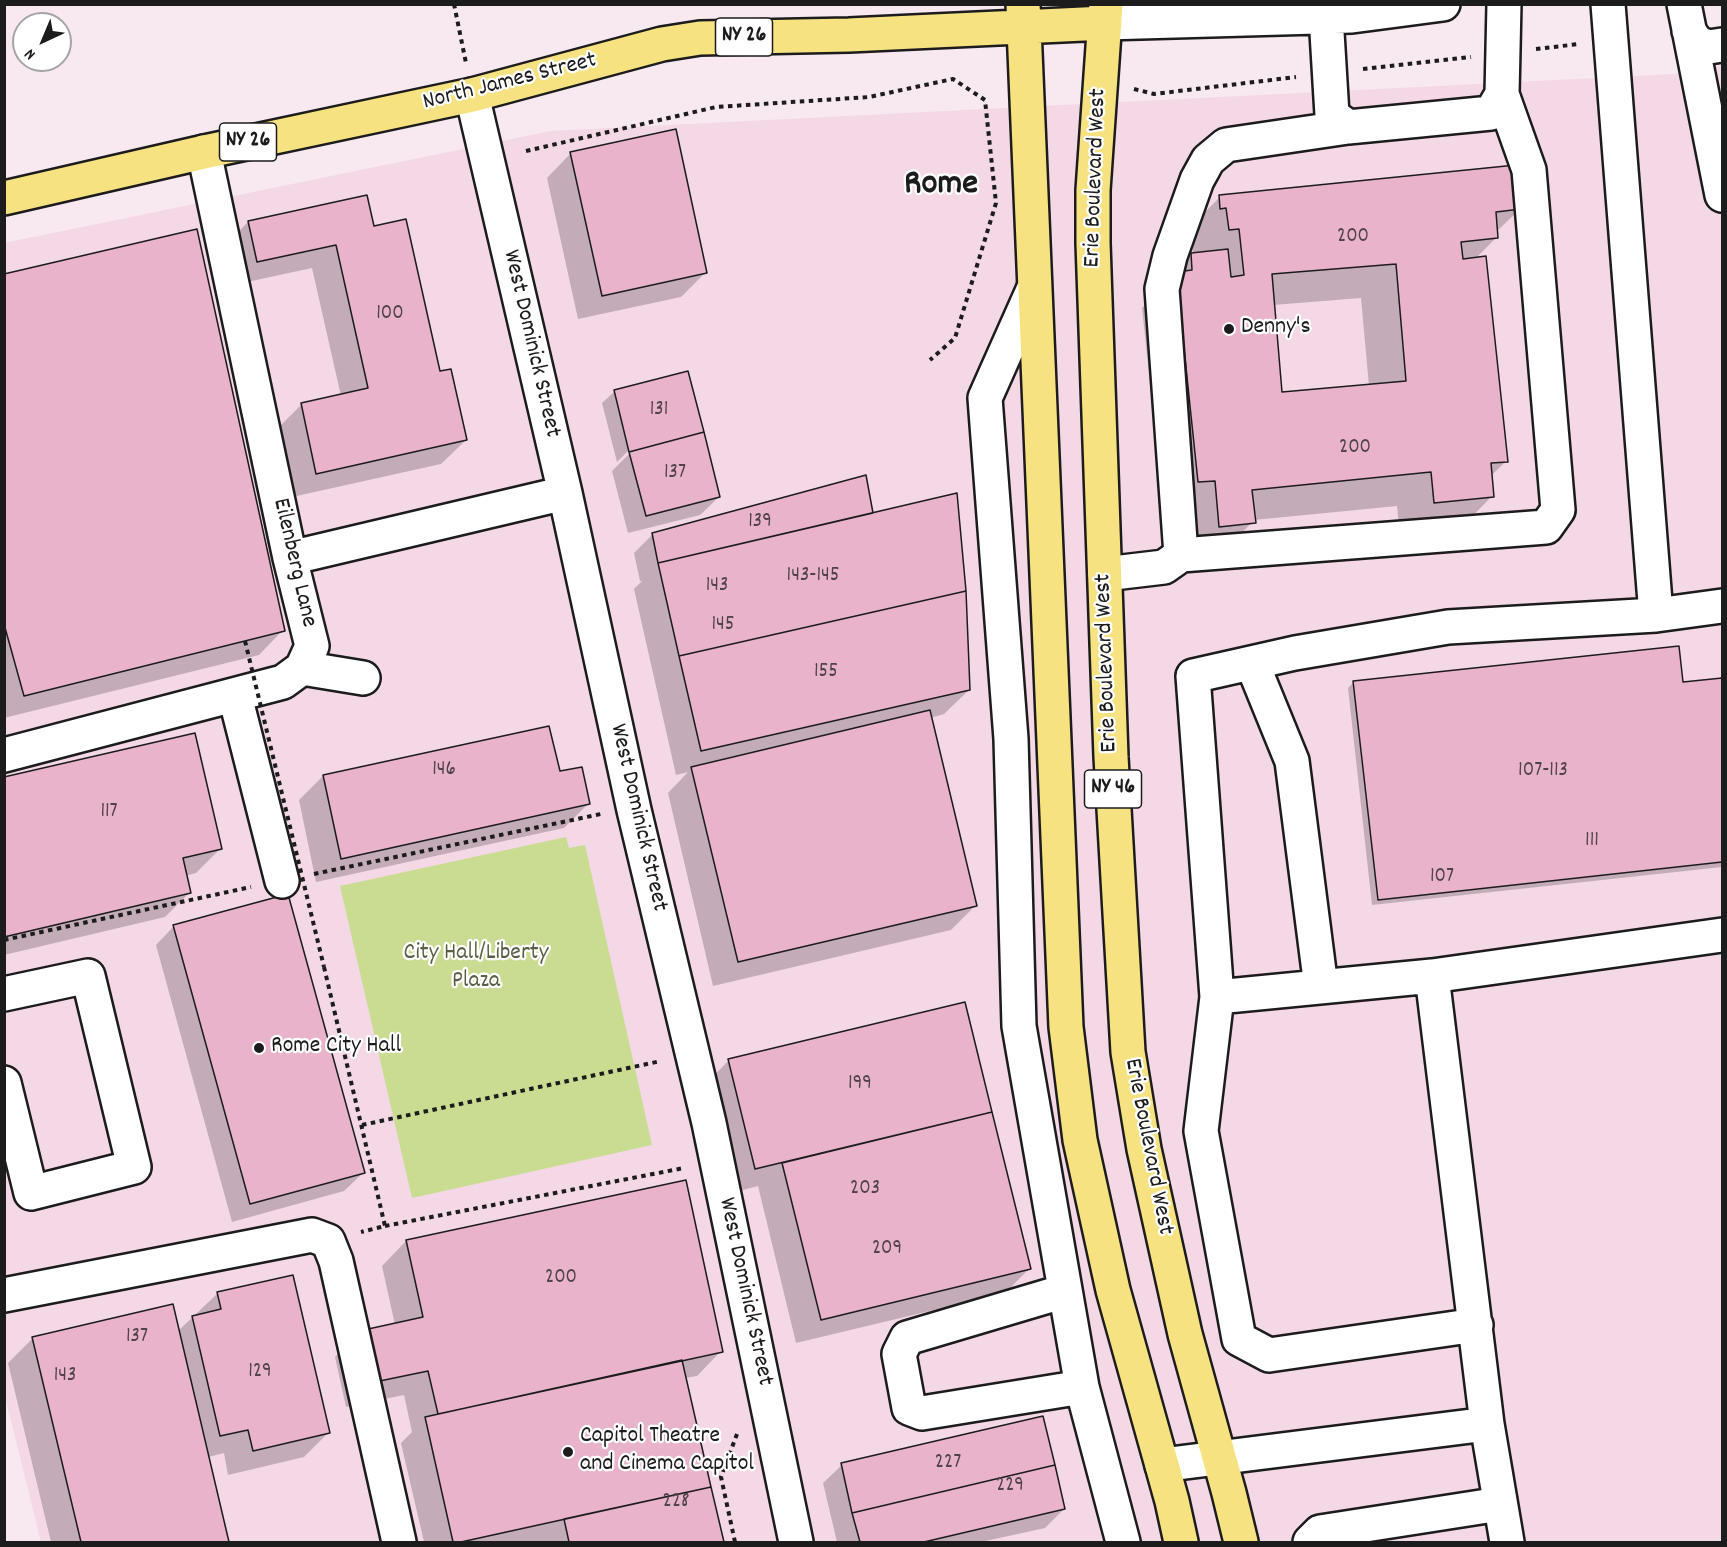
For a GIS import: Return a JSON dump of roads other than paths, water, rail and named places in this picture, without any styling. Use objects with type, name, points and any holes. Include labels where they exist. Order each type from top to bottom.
[{"type":"main road","name":"NY 26","points":[[1022,16],[1105,14]]},
{"type":"main road","name":"Erie Boulevard West","points":[[1105,14],[1093,190],[1111,757],[1128,1052],[1144,1149],[1185,1334],[1220,1457],[1241,1542]]},
{"type":"main road","name":"North James Street","points":[[11,198],[204,152],[472,95],[662,44],[700,38],[849,35],[1022,16]]},
{"type":"main road","name":"NY 46","points":[[1022,16],[1066,1027],[1080,1140],[1113,1290],[1181,1542]]},
{"type":"street","points":[[1105,14],[1344,12],[1443,4]]},
{"type":"street","points":[[1105,574],[1164,567],[1181,555],[1546,528],[1558,510],[1529,170],[1502,94],[1504,4]]},
{"type":"street","points":[[1608,4],[1656,615]]},
{"type":"street","points":[[1344,12],[1330,73],[1332,116],[1348,127]]},
{"type":"street","points":[[1687,18],[1697,44],[1709,47],[1722,45]]},
{"type":"street","points":[[1687,18],[1722,195]]},
{"type":"street","points":[[1181,555],[1162,289],[1170,256],[1197,180],[1208,160],[1226,145],[1348,127],[1491,113],[1502,94]]},
{"type":"street","name":"West Dominick Street","points":[[472,95],[565,493],[634,810],[717,1161],[796,1542]]},
{"type":"street","name":"Eilenberg Lane","points":[[204,152],[290,558],[312,646],[302,668]]},
{"type":"street","points":[[1034,288],[985,398],[1011,739],[1018,1026],[1082,1387],[1123,1542]]},
{"type":"street","points":[[290,558],[565,493]]},
{"type":"street","points":[[1476,1325],[1269,1354],[1239,1339],[1201,1131],[1216,997],[1193,676],[1448,627],[1656,615],[1722,606]]},
{"type":"street","points":[[1252,663],[1292,761],[1321,987]]},
{"type":"street","points":[[4,755],[283,682],[302,668],[363,678]]},
{"type":"street","points":[[235,696],[282,881]]},
{"type":"street","points":[[1216,997],[1432,976],[1722,935]]},
{"type":"street","points":[[4,994],[88,976],[134,1167],[31,1192],[4,1083]]},
{"type":"street","points":[[1432,976],[1487,1424],[1507,1542]]},
{"type":"street","points":[[4,1295],[312,1235],[328,1241],[336,1261],[399,1542]]},
{"type":"street","points":[[1065,1291],[907,1338],[899,1354],[909,1408],[921,1413],[1082,1387]]},
{"type":"street","points":[[1162,1466],[1487,1424]]},
{"type":"street","points":[[1310,1542],[1320,1532],[1500,1504]]},
{"type":"place","name":"Denny's","points":[[1229,329]]},
{"type":"place","name":"Rome City Hall","points":[[259,1048]]},
{"type":"place","name":"Capitol Theatre and Cinema Capitol","points":[[568,1452]]},
{"type":"district","name":"Rome","points":[[941,187]]},
{"type":"park label","name":"City Hall/Liberty Plaza","points":[[476,969]]}]
